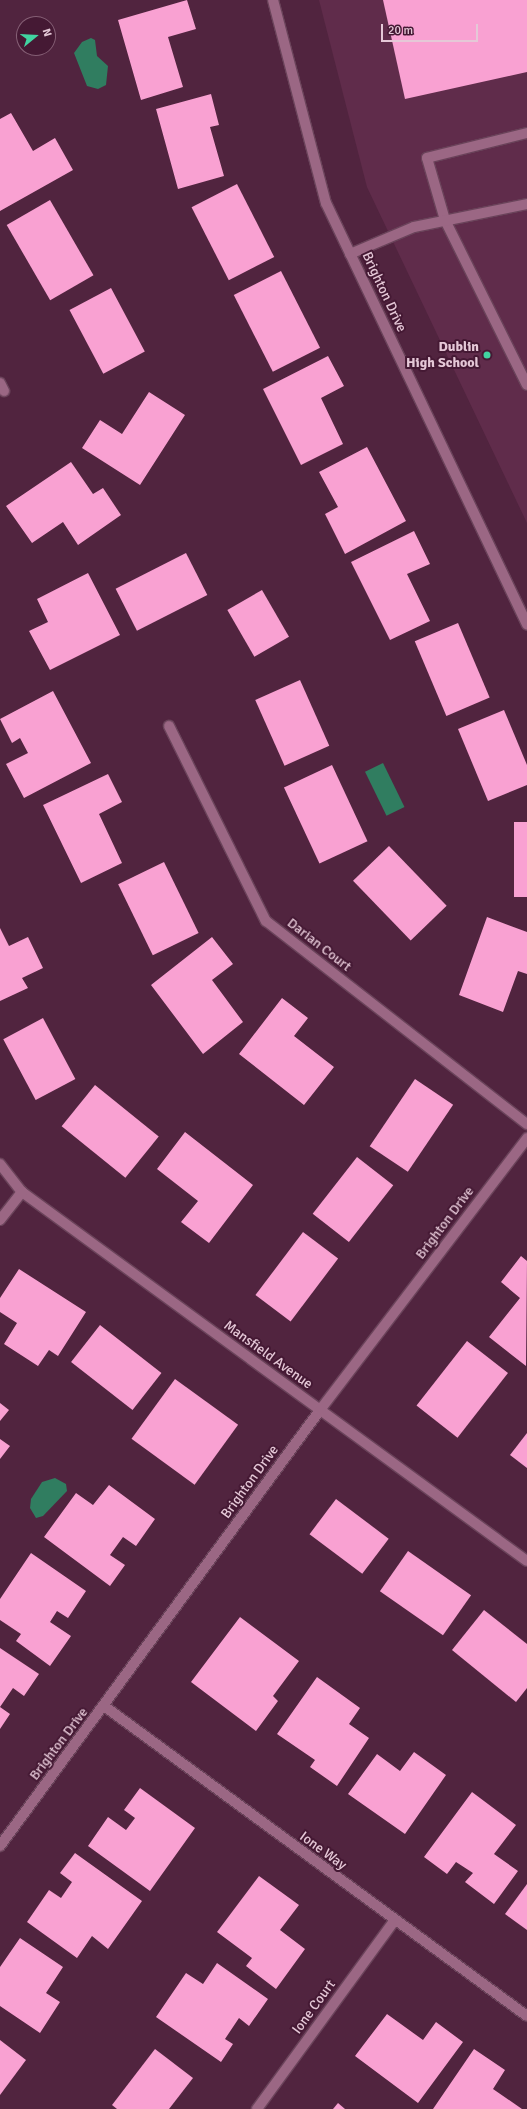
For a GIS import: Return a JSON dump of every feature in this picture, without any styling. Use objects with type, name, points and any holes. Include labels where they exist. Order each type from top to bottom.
[{"type":"street","name":"Brighton Drive","points":[[273,0],[326,203],[527,625]]},
{"type":"street","points":[[527,133],[427,158],[445,220],[527,385]]},
{"type":"street","points":[[350,254],[414,227],[527,204]]},
{"type":"street","name":"Darian Court","points":[[169,726],[266,920],[527,1124]]},
{"type":"street","name":"Brighton Drive","points":[[0,1846],[320,1410],[527,1138]]},
{"type":"street","name":"Mansfield Avenue","points":[[0,1164],[22,1192],[527,1561]]},
{"type":"street","points":[[0,1220],[22,1192]]},
{"type":"street","name":"Ione Way","points":[[104,1706],[394,1921],[527,2016]]},
{"type":"street","name":"Ione Court","points":[[257,2109],[394,1921]]},
{"type":"shaded area","name":"Dublin High School","points":[[319,0],[527,0],[527,523],[367,187]]},
{"type":"shaded area","points":[[91,38],[95,40],[97,56],[108,66],[106,85],[98,89],[87,86],[74,53],[82,42]]},
{"type":"shaded area","points":[[383,763],[404,807],[387,816],[365,772]]},
{"type":"shaded area","points":[[55,1478],[66,1484],[67,1491],[43,1516],[36,1518],[30,1508],[31,1499],[42,1482]]},
{"type":"building","points":[[187,0],[196,29],[168,37],[183,87],[141,100],[118,20]]},
{"type":"building","points":[[383,0],[527,0],[527,72],[405,99]]},
{"type":"building","points":[[211,94],[219,125],[210,127],[224,176],[178,189],[156,109]]},
{"type":"building","points":[[11,113],[33,151],[55,138],[73,170],[0,211],[0,119]]},
{"type":"building","points":[[237,184],[274,257],[229,280],[192,207]]},
{"type":"building","points":[[50,200],[94,275],[50,300],[7,225]]},
{"type":"building","points":[[281,271],[320,348],[273,372],[234,295]]},
{"type":"building","points":[[111,288],[145,352],[103,374],[70,310]]},
{"type":"building","points":[[328,356],[344,386],[321,398],[343,444],[301,465],[263,389]]},
{"type":"building","points":[[149,392],[185,415],[140,485],[82,448],[100,420],[122,434]]},
{"type":"building","points":[[367,447],[406,521],[345,554],[325,514],[338,507],[319,472]]},
{"type":"building","points":[[71,462],[93,494],[103,488],[121,515],[78,545],[63,522],[32,543],[6,506]]},
{"type":"building","points":[[414,531],[430,564],[407,574],[430,621],[390,640],[351,562]]},
{"type":"building","points":[[186,553],[207,595],[137,631],[116,589]]},
{"type":"building","points":[[88,573],[120,635],[50,670],[29,631],[48,622],[37,599]]},
{"type":"building","points":[[262,590],[289,637],[254,657],[227,610]]},
{"type":"building","points":[[458,623],[490,698],[446,716],[415,641]]},
{"type":"building","points":[[300,680],[329,746],[285,766],[255,700]]},
{"type":"building","points":[[53,691],[91,763],[24,798],[6,764],[28,753],[20,738],[12,743],[0,719]]},
{"type":"building","points":[[504,710],[527,765],[527,785],[488,801],[458,729]]},
{"type":"building","points":[[332,765],[367,841],[319,864],[284,787]]},
{"type":"building","points":[[108,774],[122,802],[99,814],[122,863],[81,883],[43,805]]},
{"type":"building","points":[[514,822],[527,822],[527,897],[514,897]]},
{"type":"building","points":[[389,846],[447,906],[411,940],[353,881]]},
{"type":"building","points":[[164,862],[199,933],[153,955],[118,884]]},
{"type":"building","points":[[487,917],[527,932],[527,974],[518,971],[503,1012],[459,995]]},
{"type":"building","points":[[0,928],[9,946],[28,937],[43,968],[22,978],[28,988],[0,1001]]},
{"type":"building","points":[[212,937],[233,964],[212,980],[243,1022],[203,1054],[151,985]]},
{"type":"building","points":[[282,998],[308,1018],[294,1036],[334,1067],[304,1105],[239,1054]]},
{"type":"building","points":[[43,1018],[75,1079],[36,1100],[3,1039]]},
{"type":"building","points":[[415,1079],[453,1105],[408,1172],[370,1146]]},
{"type":"building","points":[[95,1085],[159,1137],[125,1178],[62,1126]]},
{"type":"building","points":[[185,1132],[253,1185],[209,1243],[181,1222],[198,1201],[157,1169]]},
{"type":"building","points":[[357,1157],[393,1185],[349,1242],[313,1214]]},
{"type":"building","points":[[303,1232],[338,1258],[291,1322],[255,1295]]},
{"type":"building","points":[[521,1256],[527,1261],[526,1366],[489,1337],[520,1298],[501,1282]]},
{"type":"building","points":[[19,1269],[86,1312],[58,1356],[49,1350],[38,1366],[4,1344],[17,1323],[0,1312],[0,1298]]},
{"type":"building","points":[[100,1325],[161,1373],[133,1410],[71,1362]]},
{"type":"building","points":[[467,1341],[508,1373],[457,1438],[417,1406]]},
{"type":"building","points":[[175,1379],[238,1425],[195,1485],[132,1439]]},
{"type":"building","points":[[0,1403],[9,1410],[0,1421]]},
{"type":"building","points":[[527,1433],[527,1468],[510,1455]]},
{"type":"building","points":[[0,1439],[10,1446],[0,1459]]},
{"type":"building","points":[[109,1485],[155,1519],[136,1546],[123,1537],[110,1555],[125,1565],[110,1586],[44,1537],[76,1493],[93,1505]]},
{"type":"building","points":[[336,1499],[389,1539],[362,1574],[310,1534]]},
{"type":"building","points":[[408,1551],[471,1595],[443,1635],[380,1591]]},
{"type":"building","points":[[31,1553],[86,1591],[68,1618],[57,1611],[50,1622],[71,1636],[50,1666],[16,1641],[21,1634],[0,1620],[0,1599]]},
{"type":"building","points":[[484,1610],[527,1644],[527,1688],[516,1702],[452,1650]]},
{"type":"building","points":[[240,1617],[299,1661],[273,1696],[278,1701],[256,1731],[191,1682]]},
{"type":"building","points":[[0,1648],[39,1674],[24,1696],[13,1688],[0,1707]]},
{"type":"building","points":[[317,1677],[360,1708],[349,1724],[369,1738],[337,1786],[310,1767],[315,1760],[277,1734]]},
{"type":"building","points":[[0,1707],[10,1714],[0,1729]]},
{"type":"building","points":[[414,1752],[446,1775],[405,1834],[348,1794],[377,1754],[400,1771]]},
{"type":"building","points":[[140,1788],[195,1828],[150,1891],[88,1846],[108,1817],[126,1830],[135,1818],[124,1810]]},
{"type":"building","points":[[472,1792],[516,1825],[494,1854],[518,1871],[494,1904],[465,1882],[473,1873],[456,1862],[447,1874],[424,1857]]},
{"type":"building","points":[[75,1853],[142,1901],[108,1949],[92,1936],[77,1958],[27,1922],[49,1890],[61,1898],[72,1882],[60,1873]]},
{"type":"building","points":[[259,1876],[299,1905],[280,1930],[305,1949],[276,1989],[246,1966],[252,1958],[217,1932]]},
{"type":"building","points":[[527,1884],[527,1930],[505,1914]]},
{"type":"building","points":[[20,1938],[63,1967],[46,1993],[60,2002],[40,2033],[0,2006],[0,1967]]},
{"type":"building","points":[[217,1963],[268,1999],[249,2026],[239,2018],[225,2039],[233,2044],[221,2062],[156,2017],[186,1973],[203,1984]]},
{"type":"building","points":[[387,2014],[423,2040],[436,2022],[463,2042],[418,2103],[355,2056]]},
{"type":"building","points":[[0,2040],[26,2060],[0,2095]]},
{"type":"building","points":[[155,2049],[193,2078],[169,2109],[117,2109],[112,2105]]},
{"type":"building","points":[[474,2049],[505,2070],[493,2089],[522,2109],[433,2109]]},
{"type":"building","points":[[338,2103],[345,2109],[333,2109]]},
{"type":"place","name":"Dublin High School","points":[[487,355]]}]
